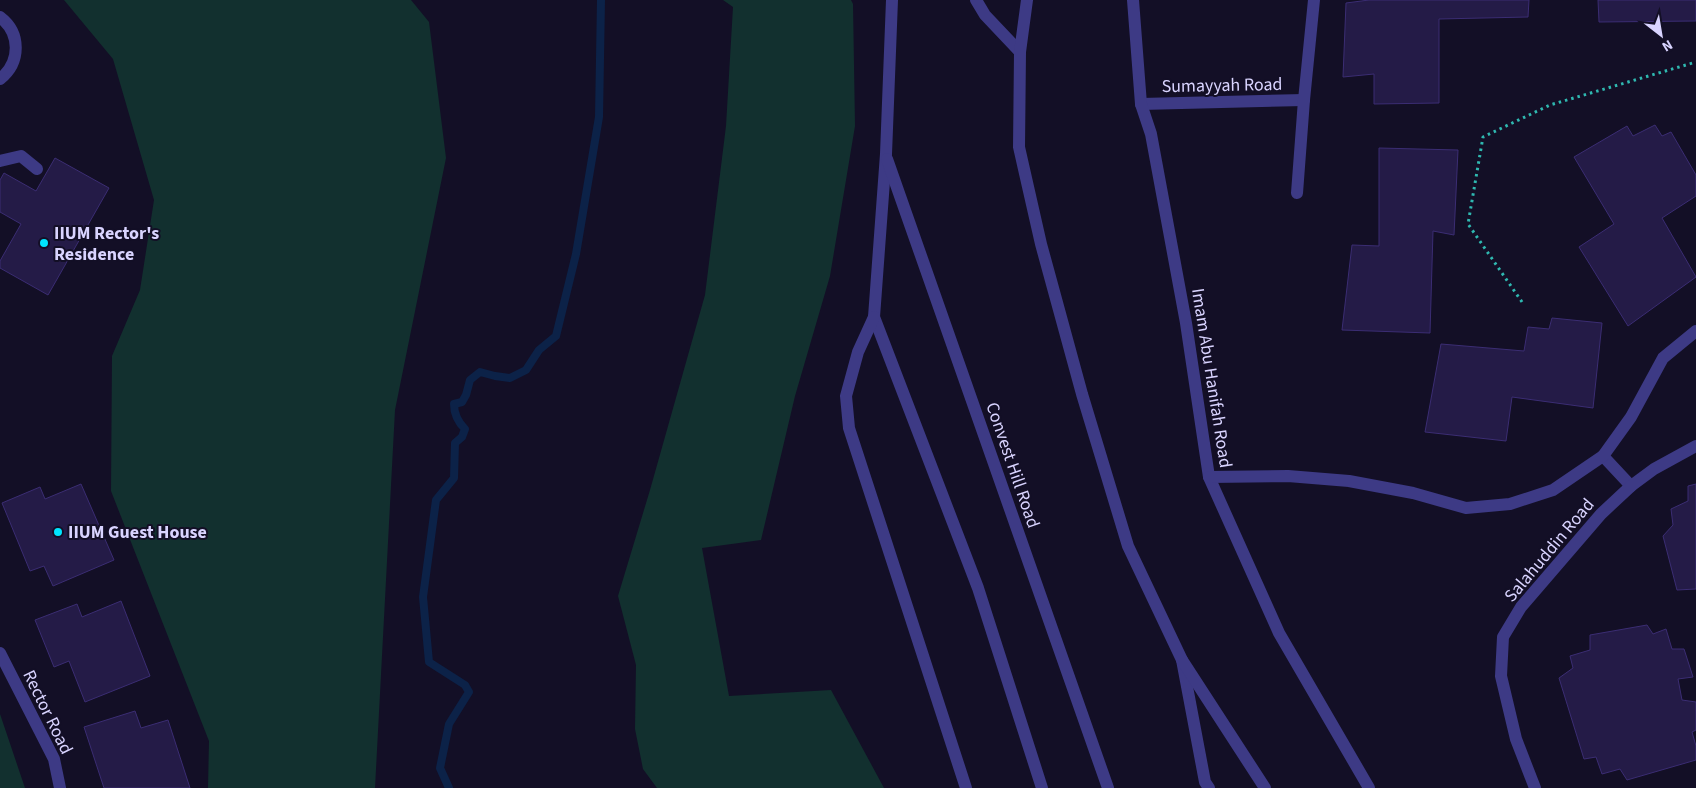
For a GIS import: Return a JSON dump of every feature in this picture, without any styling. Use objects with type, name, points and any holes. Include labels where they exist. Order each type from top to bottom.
[{"type":"street","points":[[976,0],[985,16],[1020,52]]},
{"type":"street","points":[[1027,0],[1020,52],[1019,146],[1041,244],[1082,394],[1128,546],[1182,660],[1265,788]]},
{"type":"street","name":"Imam Abu Hanifah Road","points":[[1133,0],[1141,104],[1151,134],[1186,323],[1209,477],[1280,633],[1369,788]]},
{"type":"street","name":"Sumayyah Road","points":[[1297,193],[1314,0]]},
{"type":"street","name":"Convest Hill Road","points":[[890,3],[886,154],[874,317],[858,352],[846,396],[849,428],[966,788]]},
{"type":"street","points":[[0,17],[7,22],[14,34],[16,44],[15,58],[9,70],[0,79]]},
{"type":"street","name":"Sumayyah Road","points":[[1141,104],[1304,100]]},
{"type":"street","name":"Convest Hill Road","points":[[886,154],[1108,788]]},
{"type":"street","points":[[0,161],[21,156],[37,169]]},
{"type":"street","name":"Convest Hill Road","points":[[874,317],[978,588],[1042,788]]},
{"type":"street","name":"Salahuddin Road","points":[[1209,477],[1288,476],[1349,481],[1413,492],[1466,508],[1510,504],[1553,490],[1603,456],[1631,417],[1663,358],[1696,330]]},
{"type":"street","name":"Salahuddin Road","points":[[1535,788],[1516,739],[1501,676],[1503,637],[1521,606],[1601,514],[1631,486],[1654,469],[1696,446]]},
{"type":"street","points":[[1603,456],[1631,486]]},
{"type":"street","name":"Rector Road","points":[[0,653],[54,759],[60,788]]},
{"type":"street","points":[[1182,660],[1205,782],[1208,788]]},
{"type":"path","points":[[1522,302],[1468,224],[1483,137],[1550,105],[1696,62]]},
{"type":"green space","points":[[64,0],[411,0],[429,22],[446,158],[395,410],[375,788],[208,788],[209,741],[111,491],[112,356],[140,290],[154,200],[113,59]]},
{"type":"green space","points":[[723,0],[851,0],[853,4],[855,126],[830,276],[795,396],[761,540],[702,548],[729,696],[831,690],[884,788],[657,788],[643,769],[635,729],[636,665],[618,596],[705,295],[726,126],[733,7]]},
{"type":"green space","points":[[0,714],[25,788],[0,788]]},
{"type":"building","points":[[1369,0],[1529,0],[1528,17],[1439,19],[1439,103],[1374,104],[1374,74],[1343,77],[1346,3]]},
{"type":"building","points":[[1598,0],[1696,0],[1696,21],[1599,22]]},
{"type":"building","points":[[1655,125],[1662,136],[1671,132],[1696,175],[1696,196],[1662,218],[1696,277],[1628,326],[1579,247],[1614,224],[1574,157],[1627,126],[1633,136]]},
{"type":"building","points":[[1379,148],[1458,150],[1454,235],[1433,231],[1430,333],[1342,330],[1352,245],[1379,246]]},
{"type":"building","name":"IIUM Rector's Residence","points":[[55,158],[109,188],[48,295],[0,268],[0,261],[21,224],[0,212],[0,180],[4,173],[36,191]]},
{"type":"building","points":[[1552,318],[1602,323],[1593,408],[1512,397],[1506,441],[1425,432],[1441,344],[1524,351],[1528,327],[1549,329]]},
{"type":"building","name":"IIUM Guest House","points":[[81,484],[114,560],[53,586],[44,566],[30,571],[2,503],[40,487],[45,499]]},
{"type":"building","points":[[1696,484],[1696,589],[1677,590],[1663,536],[1673,525],[1671,509],[1688,501],[1688,486]]},
{"type":"building","points":[[121,601],[150,676],[85,702],[69,661],[54,667],[35,620],[77,604],[82,617]]},
{"type":"building","points":[[1647,625],[1653,634],[1666,629],[1672,649],[1684,649],[1693,677],[1678,679],[1682,700],[1696,702],[1696,730],[1692,732],[1696,746],[1696,760],[1627,780],[1620,769],[1602,774],[1596,757],[1584,759],[1559,678],[1573,668],[1570,656],[1590,650],[1590,635]]},
{"type":"building","points":[[135,711],[141,728],[168,720],[190,788],[104,788],[84,727]]},
{"type":"waterway","points":[[449,788],[440,768],[449,724],[469,692],[465,685],[429,662],[423,597],[436,500],[454,478],[455,443],[462,437],[465,429],[457,418],[454,404],[462,402],[470,380],[480,372],[510,378],[526,370],[539,350],[556,336],[576,254],[599,117],[601,0]]},
{"type":"place","name":"IIUM Rector's Residence","points":[[44,243]]},
{"type":"place","name":"IIUM Guest House","points":[[58,532]]}]
